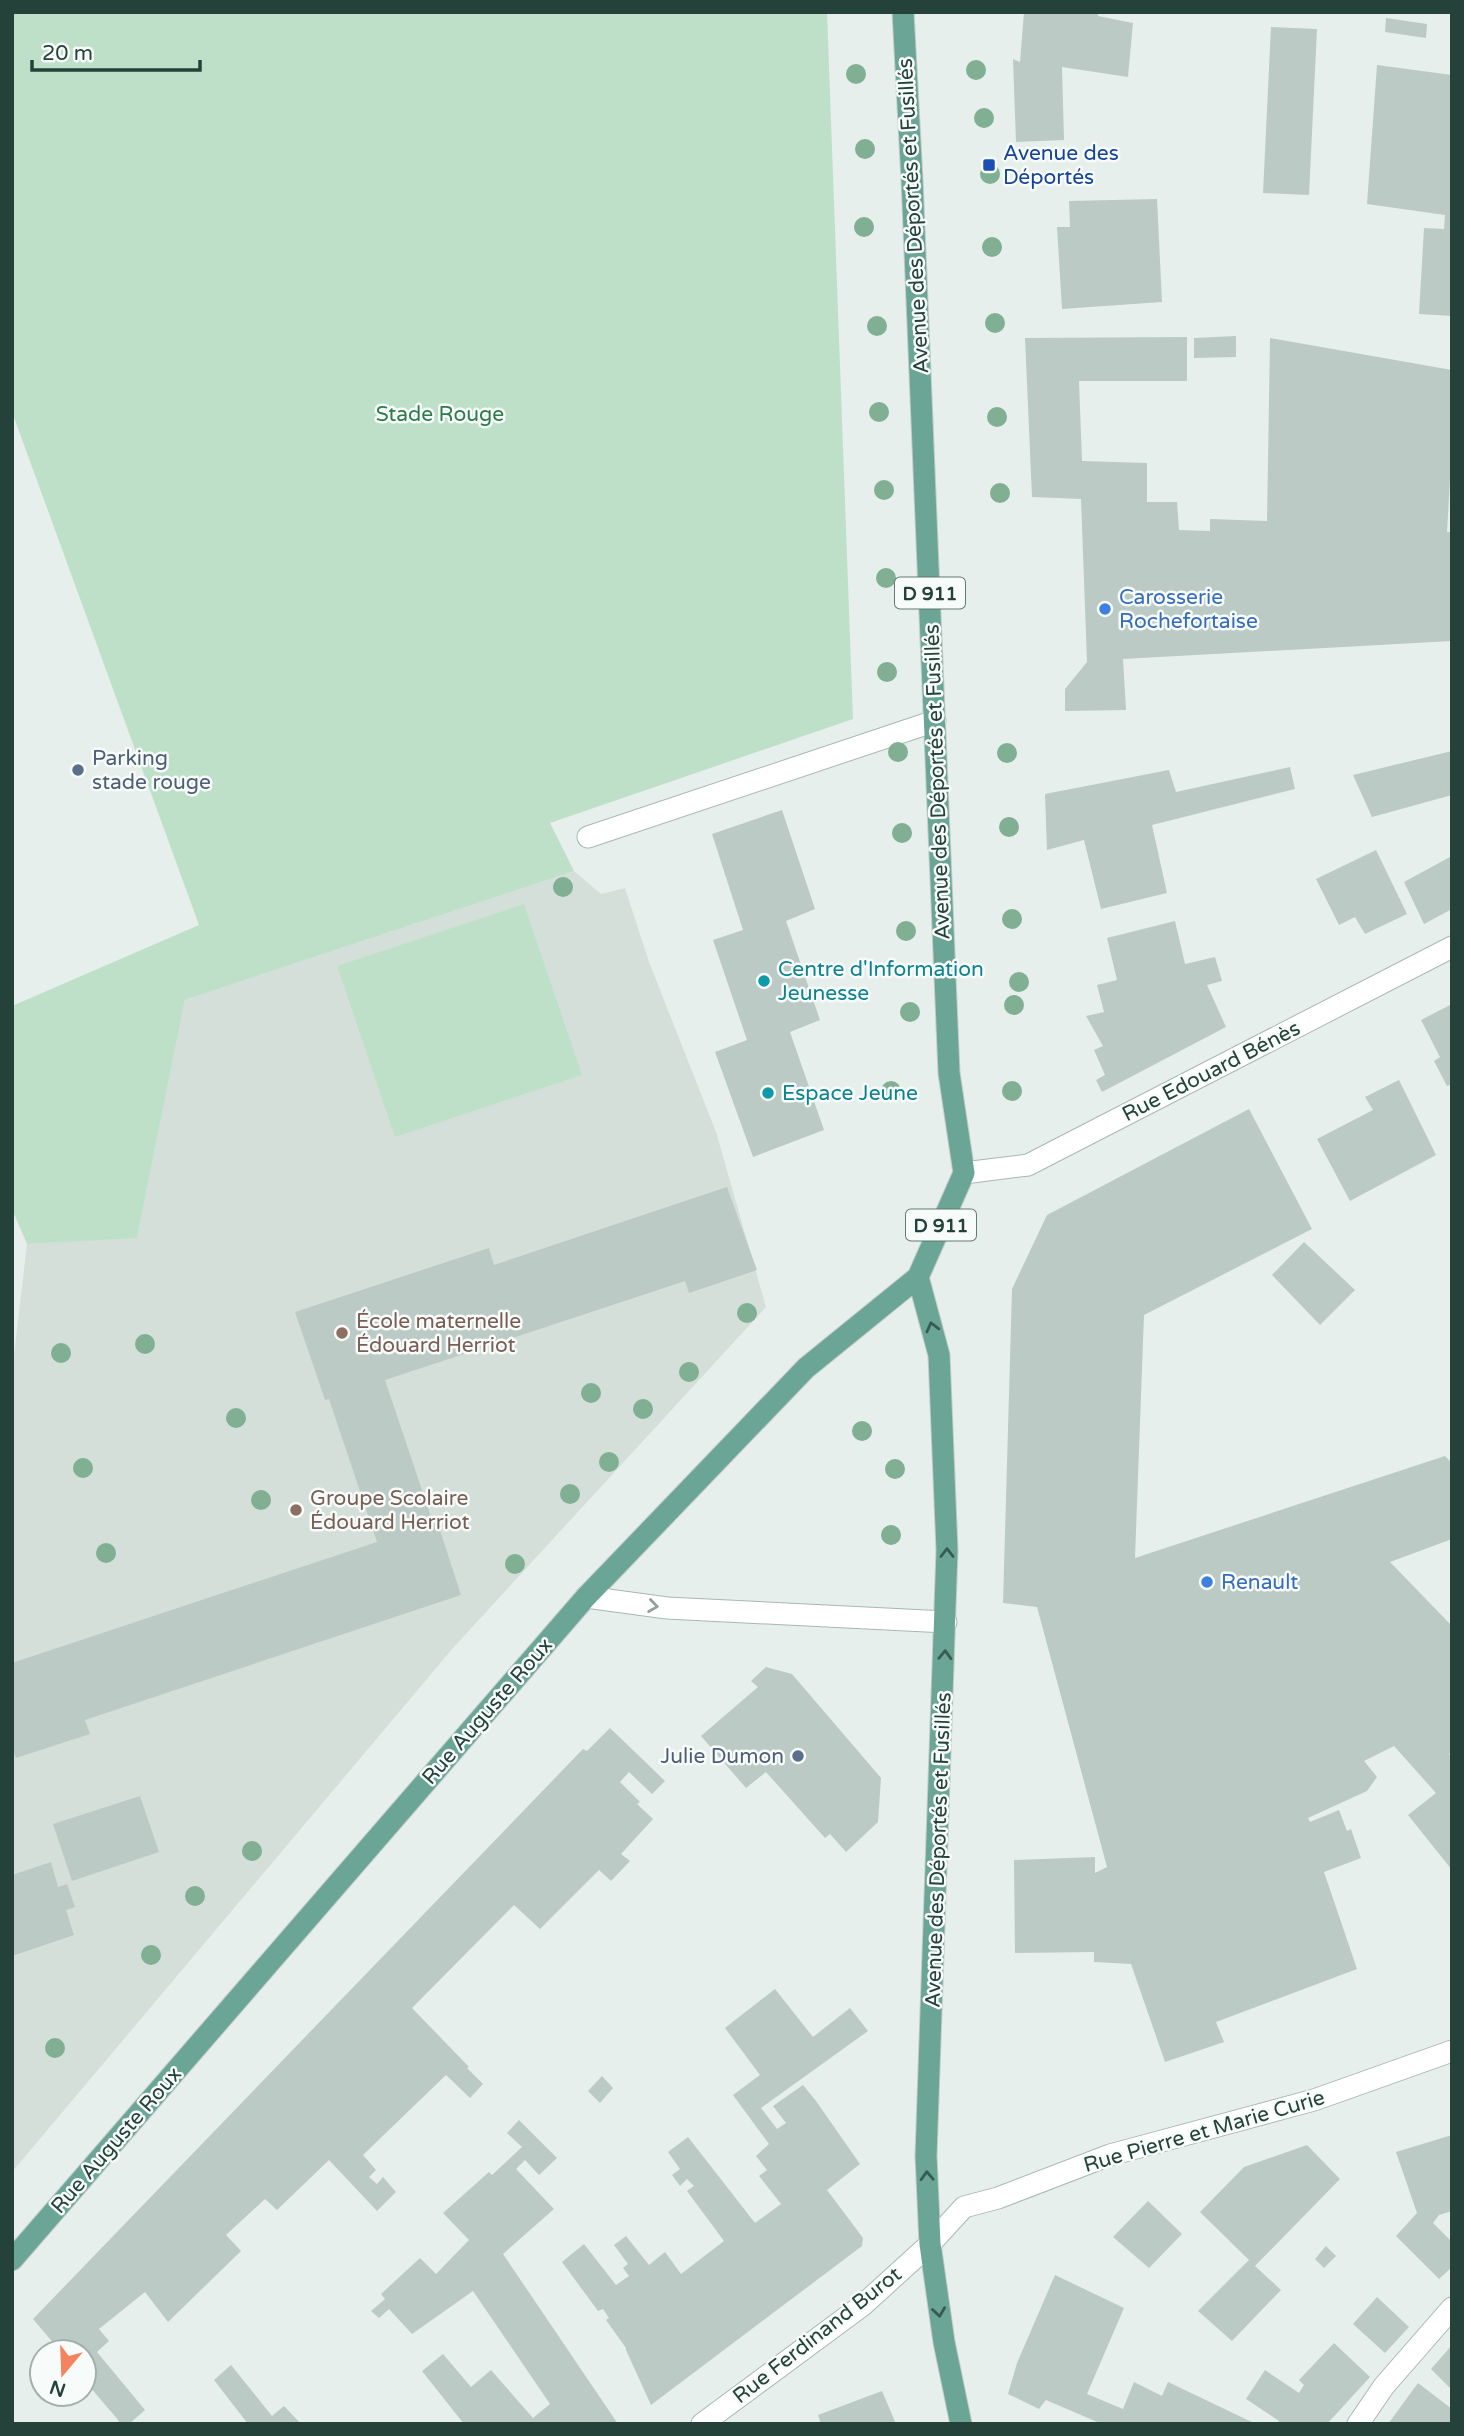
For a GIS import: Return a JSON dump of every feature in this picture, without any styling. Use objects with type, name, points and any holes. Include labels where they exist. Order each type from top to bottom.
[{"type":"main road","name":"Avenue des Déportés et Fusillés","points":[[903,12],[949,1073],[964,1173]]},
{"type":"main road","name":"Rue Auguste Roux","points":[[12,2260],[586,1597],[806,1367],[918,1277],[964,1173]]},
{"type":"main road","name":"Avenue des Déportés et Fusillés","points":[[918,1277],[939,1355],[947,1550],[926,2156],[930,2244],[944,2342],[961,2424]]},
{"type":"street","points":[[588,837],[935,721]]},
{"type":"street","name":"Rue Edouard Bénès","points":[[964,1173],[1028,1165],[1452,947]]},
{"type":"street","points":[[586,1597],[667,1608],[946,1622]]},
{"type":"street","name":"Rue Pierre et Marie Curie","points":[[930,2244],[964,2207],[998,2199],[1110,2155],[1314,2100],[1452,2051]]},
{"type":"street","name":"Rue Ferdinand Burot","points":[[702,2424],[863,2305],[930,2244]]},
{"type":"street","points":[[1359,2424],[1384,2386],[1452,2308]]},
{"type":"shaded area","name":"Groupe Scolaire Édouard Herriot","points":[[574,871],[601,894],[625,888],[649,962],[716,1132],[766,1307],[453,1648],[12,2172],[12,1372],[27,1244],[137,1237],[185,1000]]},
{"type":"green space","name":"Stade Rouge","points":[[12,12],[827,12],[853,719],[550,823],[574,871],[185,1000],[137,1238],[27,1244],[12,1209],[12,1006],[199,925],[12,412]]},
{"type":"green space","points":[[524,904],[582,1075],[395,1137],[337,966]]},
{"type":"building","points":[[1024,12],[1098,12],[1098,16],[1133,23],[1128,77],[1062,67],[1064,140],[1016,142],[1013,59],[1020,62]]},
{"type":"building","points":[[1386,18],[1427,24],[1426,38],[1385,32]]},
{"type":"building","points":[[1271,27],[1317,29],[1309,195],[1263,193]]},
{"type":"building","points":[[1377,65],[1452,75],[1452,316],[1419,314],[1424,228],[1444,229],[1445,215],[1367,204]]},
{"type":"building","points":[[1157,199],[1162,302],[1062,309],[1057,227],[1070,227],[1069,201]]},
{"type":"building","points":[[1236,336],[1236,357],[1194,358],[1194,338]]},
{"type":"building","points":[[1187,337],[1187,381],[1079,381],[1082,461],[1147,463],[1147,502],[1177,502],[1179,530],[1210,531],[1210,519],[1267,521],[1270,338],[1452,370],[1452,445],[1447,532],[1452,532],[1452,641],[1123,659],[1126,710],[1065,711],[1065,689],[1087,662],[1081,499],[1032,497],[1025,338]]},
{"type":"building","points":[[1452,751],[1452,795],[1372,817],[1353,775]]},
{"type":"building","points":[[1290,767],[1295,789],[1152,825],[1167,893],[1101,909],[1084,840],[1047,850],[1045,794],[1169,770],[1176,792]]},
{"type":"building","points":[[782,810],[815,909],[786,921],[820,1020],[790,1032],[824,1130],[753,1157],[715,1052],[747,1040],[713,940],[743,930],[712,834]]},
{"type":"building","points":[[1376,850],[1407,914],[1365,934],[1355,917],[1339,925],[1316,879]]},
{"type":"building","points":[[1450,857],[1452,909],[1424,924],[1404,882]]},
{"type":"building","points":[[1175,921],[1185,964],[1215,957],[1222,981],[1207,985],[1226,1027],[1102,1092],[1096,1080],[1105,1075],[1094,1050],[1103,1046],[1086,1016],[1104,1012],[1097,985],[1117,980],[1107,938]]},
{"type":"building","points":[[1452,1004],[1452,1084],[1447,1086],[1434,1061],[1440,1057],[1421,1020]]},
{"type":"building","points":[[1399,1080],[1436,1155],[1350,1201],[1317,1139],[1373,1110],[1365,1097]]},
{"type":"building","name":"Renault","points":[[1249,1109],[1312,1229],[1144,1315],[1135,1558],[1445,1456],[1452,1463],[1452,1539],[1390,1562],[1452,1626],[1452,1752],[1449,1754],[1452,1758],[1452,1870],[1408,1815],[1436,1793],[1394,1746],[1364,1761],[1377,1777],[1367,1791],[1308,1818],[1310,1822],[1339,1810],[1347,1831],[1351,1829],[1361,1858],[1324,1872],[1357,1969],[1216,2022],[1224,2042],[1165,2062],[1131,1964],[1094,1962],[1094,1952],[1015,1953],[1014,1860],[1095,1857],[1095,1873],[1107,1867],[1037,1607],[1003,1603],[1012,1289],[1047,1215]]},
{"type":"building","points":[[727,1187],[757,1270],[689,1293],[685,1281],[385,1380],[433,1523],[437,1521],[461,1595],[85,1720],[90,1734],[16,1758],[12,1747],[12,1663],[377,1542],[329,1399],[325,1400],[295,1312],[489,1248],[494,1265]]},
{"type":"building","points":[[1304,1242],[1355,1290],[1320,1325],[1272,1275]]},
{"type":"building","points":[[766,1667],[792,1674],[881,1778],[878,1822],[846,1852],[830,1834],[825,1838],[766,1772],[746,1788],[701,1736],[758,1687],[751,1681]]},
{"type":"building","points":[[610,1728],[665,1781],[652,1794],[629,1772],[620,1782],[653,1819],[621,1854],[630,1861],[611,1881],[599,1870],[540,1929],[514,1905],[412,2008],[483,2084],[470,2098],[446,2075],[363,2155],[376,2170],[369,2177],[377,2184],[383,2177],[396,2192],[377,2211],[329,2160],[277,2210],[265,2199],[226,2235],[241,2251],[168,2322],[145,2292],[99,2329],[109,2341],[98,2351],[98,2338],[49,2338],[33,2319],[583,1749],[587,1751]]},
{"type":"building","points":[[140,1796],[159,1852],[72,1881],[53,1824]]},
{"type":"building","points":[[51,1862],[58,1887],[67,1884],[75,1907],[66,1910],[74,1935],[12,1956],[12,1875]]},
{"type":"building","points":[[775,1989],[813,2037],[850,2008],[868,2031],[761,2108],[777,2129],[786,2123],[773,2106],[803,2085],[816,2101],[860,2164],[827,2190],[863,2238],[862,2246],[651,2405],[626,2348],[606,2320],[609,2318],[603,2309],[598,2311],[562,2262],[584,2244],[616,2285],[629,2276],[623,2268],[628,2264],[614,2245],[626,2236],[649,2265],[665,2252],[681,2274],[724,2241],[687,2191],[694,2186],[687,2179],[680,2186],[672,2175],[680,2169],[668,2152],[688,2137],[755,2223],[781,2204],[759,2176],[767,2170],[756,2156],[769,2144],[733,2095],[760,2075],[725,2028]]},
{"type":"building","points":[[602,2076],[613,2088],[600,2103],[588,2091]]},
{"type":"building","points":[[519,2120],[557,2158],[539,2175],[525,2160],[516,2169],[554,2209],[503,2254],[618,2424],[464,2424],[422,2371],[443,2354],[471,2387],[491,2370],[533,2418],[550,2404],[473,2291],[412,2334],[389,2309],[379,2318],[371,2311],[385,2299],[381,2294],[420,2258],[436,2274],[469,2240],[443,2213],[489,2172],[492,2175],[522,2147],[507,2133]]},
{"type":"building","points":[[1452,2135],[1452,2211],[1439,2215],[1433,2223],[1452,2242],[1452,2267],[1439,2279],[1396,2236],[1417,2213],[1396,2152]]},
{"type":"building","points":[[1307,2145],[1340,2179],[1255,2266],[1281,2290],[1232,2341],[1198,2311],[1249,2260],[1200,2212],[1244,2167]]},
{"type":"building","points":[[1148,2201],[1182,2234],[1149,2268],[1113,2237]]},
{"type":"building","points":[[1326,2246],[1336,2256],[1324,2268],[1315,2259]]},
{"type":"building","points":[[1055,2275],[1124,2308],[1087,2394],[1123,2409],[1134,2382],[1162,2396],[1168,2382],[1256,2424],[1102,2424],[1046,2400],[1039,2409],[1008,2394],[1017,2363]]},
{"type":"building","points":[[1377,2297],[1409,2327],[1385,2353],[1353,2324]]},
{"type":"building","points":[[1334,2343],[1370,2377],[1327,2424],[1277,2424],[1279,2421],[1246,2399],[1265,2370],[1299,2393],[1304,2385],[1299,2380]]},
{"type":"building","points":[[1452,2345],[1452,2390],[1431,2369]]},
{"type":"building","points":[[98,2353],[145,2410],[129,2424],[116,2424],[119,2421],[98,2396]]},
{"type":"building","points":[[231,2365],[272,2416],[284,2406],[301,2424],[248,2424],[214,2380]]},
{"type":"building","points":[[1418,2383],[1452,2409],[1452,2424],[1388,2424]]},
{"type":"building","points":[[882,2391],[896,2424],[821,2424],[818,2415]]},
{"type":"place","name":"Avenue des Déportés","points":[[989,165]]},
{"type":"place","name":"Carosserie Rochefortaise","points":[[1105,609]]},
{"type":"place","name":"Parking stade rouge","points":[[78,770]]},
{"type":"place","name":"Centre d'Information Jeunesse","points":[[764,981]]},
{"type":"place","name":"Espace Jeune","points":[[768,1093]]},
{"type":"place","name":"École maternelle Édouard Herriot","points":[[342,1333]]},
{"type":"place","name":"Groupe Scolaire Édouard Herriot","points":[[296,1510]]},
{"type":"place","name":"Renault","points":[[1207,1582]]},
{"type":"place","name":"Julie Dumon","points":[[798,1756]]}]
